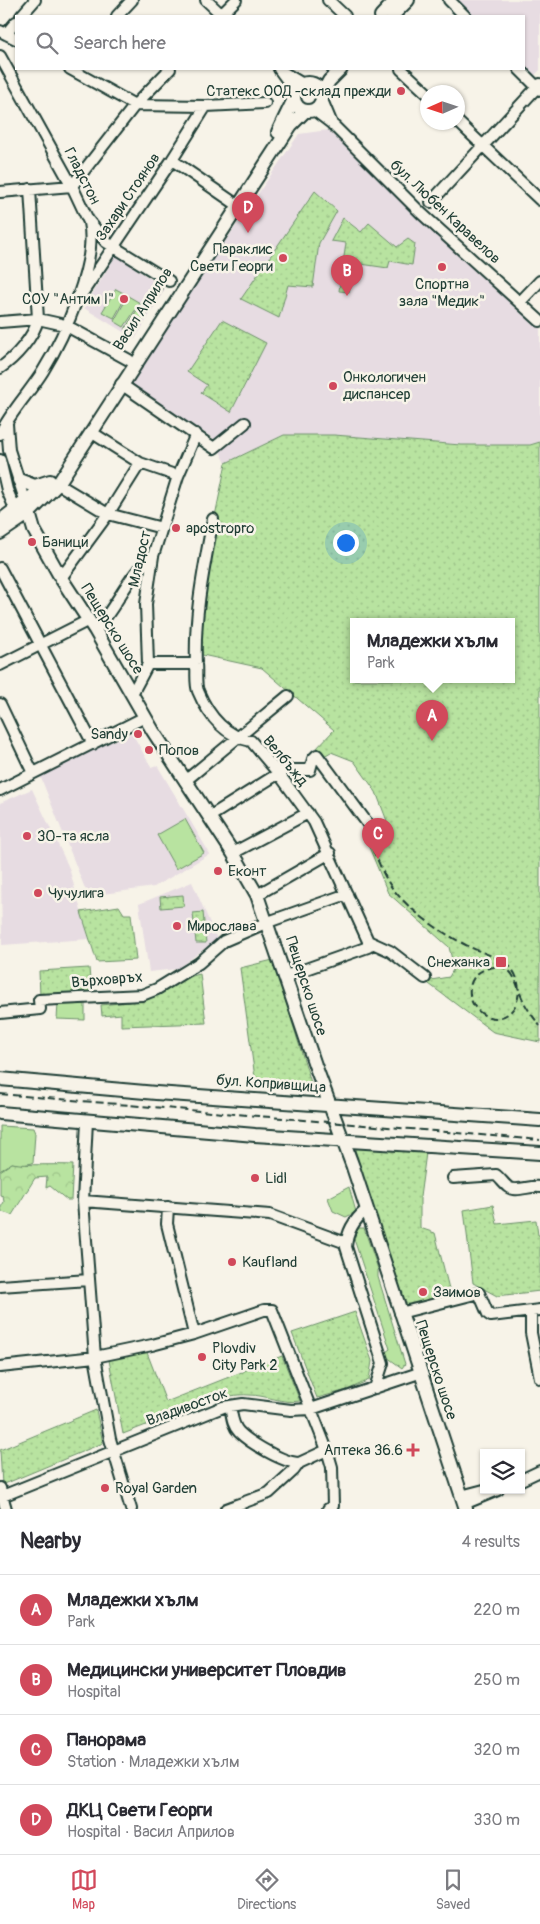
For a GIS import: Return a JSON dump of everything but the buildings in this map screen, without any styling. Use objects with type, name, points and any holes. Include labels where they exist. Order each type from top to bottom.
[{"type":"main road","points":[[382,15],[396,0]]},
{"type":"main road","points":[[393,15],[408,0]]},
{"type":"main road","points":[[309,111],[297,105],[301,89],[323,77],[330,70]]},
{"type":"main road","points":[[322,97],[329,81],[340,70]]},
{"type":"main road","points":[[301,89],[316,85],[322,97]]},
{"type":"main road","name":"Васил Априлов","points":[[55,482],[129,360],[285,121],[301,89]]},
{"type":"main road","name":"Васил Априлов","points":[[0,533],[55,482],[92,432],[121,384],[292,125],[322,97]]},
{"type":"main road","points":[[19,480],[35,486],[55,482]]},
{"type":"main road","name":"Васил Априлов","points":[[0,521],[23,512]]},
{"type":"main road","name":"Пещерско шосе","points":[[23,512],[61,578],[92,625],[145,717],[233,853],[257,895],[268,922],[328,1104],[343,1140],[463,1503]]},
{"type":"main road","name":"бул. Копривщица","points":[[0,1079],[156,1093],[540,1120]]},
{"type":"main road","points":[[0,1113],[540,1154]]},
{"type":"street","points":[[22,15],[36,0]]},
{"type":"street","points":[[118,15],[132,0]]},
{"type":"street","points":[[206,0],[220,15]]},
{"type":"street","points":[[222,15],[236,0]]},
{"type":"street","points":[[328,0],[344,15]]},
{"type":"street","points":[[449,0],[464,15]]},
{"type":"street","points":[[15,23],[3,32],[15,38]]},
{"type":"street","name":"Гладстон","points":[[0,56],[72,186],[88,220],[106,242],[169,281]]},
{"type":"street","points":[[72,70],[135,105],[206,106],[265,104]]},
{"type":"street","points":[[0,192],[72,186],[135,105],[169,70]]},
{"type":"street","points":[[280,70],[290,88],[301,89]]},
{"type":"street","points":[[402,70],[420,87]]},
{"type":"street","points":[[431,202],[539,87],[520,70]]},
{"type":"street","name":"бул. Любен Каравелов","points":[[322,97],[332,124]]},
{"type":"street","name":"Захари Стоянов","points":[[0,434],[43,371],[75,304],[206,106]]},
{"type":"street","name":"бул. Любен Каравелов","points":[[309,111],[332,124],[421,213],[540,321]]},
{"type":"street","points":[[465,129],[540,200]]},
{"type":"street","points":[[172,160],[233,202]]},
{"type":"street","points":[[0,368],[18,351],[36,326],[38,318],[30,189]]},
{"type":"street","name":"Захари Стоянов","points":[[75,304],[90,252],[92,237],[88,220]]},
{"type":"street","points":[[520,302],[540,281]]},
{"type":"street","points":[[0,322],[38,318],[65,325],[129,360]]},
{"type":"street","points":[[121,384],[214,448],[245,424]]},
{"type":"street","points":[[7,422],[8,450],[19,480],[23,512]]},
{"type":"street","points":[[92,432],[140,462],[178,476]]},
{"type":"street","name":"Младост","points":[[132,694],[148,664],[146,604],[153,556],[178,476],[196,434]]},
{"type":"street","points":[[0,460],[7,490],[23,512]]},
{"type":"street","points":[[61,578],[108,514],[140,462]]},
{"type":"street","points":[[55,482],[108,514],[162,528]]},
{"type":"street","name":"Велбъжд","points":[[213,520],[200,588],[195,637],[197,689],[222,729],[238,738],[251,742],[279,774],[308,813],[330,853],[368,941]]},
{"type":"street","points":[[0,665],[40,646],[106,619],[142,563],[153,556]]},
{"type":"street","points":[[0,568],[93,744]]},
{"type":"street","points":[[148,664],[196,664]]},
{"type":"street","points":[[186,781],[288,696]]},
{"type":"street","points":[[0,704],[33,772]]},
{"type":"street","points":[[1,787],[93,744],[145,717]]},
{"type":"street","points":[[209,817],[284,770],[294,768],[310,770],[313,759],[317,755],[320,756],[376,835]]},
{"type":"street","points":[[233,853],[308,813]]},
{"type":"street","points":[[257,895],[330,853]]},
{"type":"street","points":[[268,922],[347,894]]},
{"type":"street","name":"Върховръх","points":[[0,1013],[40,1009],[39,1000],[142,995],[157,989],[199,963],[224,941],[268,922]]},
{"type":"street","points":[[286,976],[368,948],[368,941],[390,951],[425,978]]},
{"type":"street","points":[[88,1120],[83,1201],[95,1357],[114,1451],[131,1509]]},
{"type":"street","points":[[453,1178],[496,1175],[508,1187],[521,1189],[532,1185],[540,1187]]},
{"type":"street","points":[[83,1201],[270,1215],[346,1243]]},
{"type":"street","points":[[168,1207],[167,1224],[194,1334]]},
{"type":"street","points":[[366,1210],[354,1223],[346,1243],[383,1363],[375,1388]]},
{"type":"street","points":[[354,1223],[372,1228]]},
{"type":"street","points":[[0,1286],[89,1280]]},
{"type":"street","points":[[400,1313],[479,1293],[488,1314],[492,1316],[535,1311],[531,1333],[540,1378]]},
{"type":"street","points":[[0,1367],[95,1357],[194,1334],[264,1310],[274,1312],[326,1450],[334,1485],[333,1506],[328,1509]]},
{"type":"street","name":"Владивосток","points":[[0,1494],[114,1451],[183,1422],[230,1406],[243,1404],[292,1410],[311,1409],[419,1373]]},
{"type":"street","points":[[230,1406],[233,1423],[239,1432],[284,1461],[298,1462],[326,1450]]},
{"type":"street","points":[[228,1509],[273,1491],[294,1470],[298,1462]]},
{"type":"street","points":[[463,1503],[480,1492]]},
{"type":"street","points":[[0,1494],[6,1509]]},
{"type":"street","points":[[463,1503],[487,1494]]},
{"type":"shaded area","points":[[455,0],[540,0],[540,70],[533,77],[525,69],[525,15],[471,15]]},
{"type":"shaded area","points":[[328,130],[424,224],[540,327],[540,442],[530,445],[461,445],[334,435],[284,435],[226,463],[213,438],[128,383],[299,134]]},
{"type":"shaded area","name":"СОУ \"Антим I\"","points":[[116,255],[165,289],[135,339],[84,308]]},
{"type":"shaded area","points":[[132,733],[151,767],[157,765],[210,854],[154,887],[88,896],[39,773]]},
{"type":"shaded area","points":[[32,789],[69,868],[89,939],[2,945],[0,803]]},
{"type":"shaded area","name":"Мирослава","points":[[192,882],[217,939],[177,969],[149,972],[139,904]]},
{"type":"green space","points":[[315,191],[337,211],[319,243],[313,287],[288,285],[279,318],[241,299]]},
{"type":"green space","points":[[343,218],[361,232],[369,223],[397,247],[408,239],[415,244],[412,265],[390,261],[388,268],[354,263],[349,292],[339,291],[346,243],[331,241]]},
{"type":"green space","points":[[154,283],[163,289],[150,310],[141,304]]},
{"type":"green space","points":[[116,289],[127,295],[114,318],[102,312]]},
{"type":"green space","points":[[128,296],[140,303],[124,327],[114,321]]},
{"type":"green space","points":[[140,305],[149,311],[134,335],[125,329]]},
{"type":"green space","points":[[222,320],[266,343],[231,412],[201,393],[207,385],[187,372]]},
{"type":"green space","points":[[284,435],[334,435],[461,445],[530,445],[540,442],[540,1042],[493,1032],[425,981],[449,977],[454,968],[449,947],[388,893],[364,835],[387,821],[376,792],[354,761],[331,752],[324,756],[314,751],[334,730],[262,668],[193,653],[201,584],[226,463]]},
{"type":"green space","points":[[185,819],[204,853],[176,869],[157,835]]},
{"type":"green space","points":[[183,895],[184,906],[161,908],[160,897]]},
{"type":"green space","points":[[119,906],[124,914],[131,914],[136,960],[97,962],[81,912]]},
{"type":"green space","points":[[203,912],[206,943],[196,943],[193,913]]},
{"type":"green space","points":[[273,960],[312,1086],[256,1085],[240,968]]},
{"type":"green space","points":[[89,968],[91,993],[40,996],[39,971]]},
{"type":"green space","points":[[200,974],[206,1023],[121,1026],[121,1014],[102,1016],[101,1005],[129,1002],[188,977]]},
{"type":"green space","points":[[58,1004],[85,1004],[85,1020],[57,1019]]},
{"type":"green space","points":[[0,1126],[33,1128],[35,1133],[33,1163],[22,1165],[12,1163],[0,1171]]},
{"type":"green space","points":[[361,1146],[426,1153],[420,1197],[420,1228],[435,1233],[451,1297],[404,1309],[355,1150]]},
{"type":"green space","points":[[12,1163],[73,1165],[71,1200],[67,1200],[50,1186],[46,1188],[47,1177],[35,1178],[12,1215],[2,1212],[1,1207],[4,1202],[3,1196],[0,1195],[0,1171]]},
{"type":"green space","points":[[349,1187],[356,1212],[346,1217],[333,1211],[328,1198]]},
{"type":"green space","points":[[493,1205],[497,1224],[536,1220],[538,1235],[540,1235],[540,1291],[497,1296],[473,1283],[464,1210]]},
{"type":"green space","points":[[359,1228],[364,1228],[378,1269],[378,1277],[405,1364],[402,1368],[387,1357],[386,1352],[390,1349],[353,1236]]},
{"type":"green space","points":[[355,1312],[372,1361],[369,1380],[347,1390],[317,1398],[292,1333]]},
{"type":"green space","points":[[146,1350],[166,1402],[282,1356],[300,1401],[293,1402],[256,1395],[213,1399],[123,1434],[109,1360]]},
{"type":"green space","points":[[96,1410],[103,1443],[2,1485],[0,1450]]},
{"type":"railway","points":[[368,838],[389,883],[408,905],[443,932],[467,946],[502,961],[513,970],[519,987],[518,995],[516,1004],[512,1011],[505,1016],[491,1018],[476,1008],[470,995],[470,986],[473,979],[483,970],[501,967],[511,972],[514,977],[518,989],[521,994],[525,1003],[540,1026]]},
{"type":"railway","points":[[0,1094],[540,1140]]},
{"type":"place","name":"Статекс ООД -склад прежди","points":[[401,91]]},
{"type":"place","name":"ДКЦ Свети Георги","points":[[248,233]]},
{"type":"place","name":"Параклис Свети Георги","points":[[283,258]]},
{"type":"place","name":"Спортна зала \"Медик\"","points":[[442,267]]},
{"type":"place","name":"Медицински университет Пловдив","points":[[347,296]]},
{"type":"place","name":"СОУ \"Антим I\"","points":[[124,299]]},
{"type":"place","name":"Онкологичен диспансер","points":[[333,386]]},
{"type":"place","name":"apostropro","points":[[176,528]]},
{"type":"place","name":"Баници","points":[[32,542]]},
{"type":"place","name":"Sandy","points":[[138,734]]},
{"type":"place","name":"Младежки хълм","points":[[432,741]]},
{"type":"place","name":"Попов","points":[[149,750]]},
{"type":"place","name":"30-та ясла","points":[[27,836]]},
{"type":"place","name":"Панорама","points":[[378,859]]},
{"type":"place","name":"Еконт","points":[[218,871]]},
{"type":"place","name":"Чучулига","points":[[38,893]]},
{"type":"place","name":"Мирослава","points":[[177,926]]},
{"type":"place","name":"Снежанка","points":[[501,962]]},
{"type":"place","name":"Lidl","points":[[255,1178]]},
{"type":"place","name":"Kaufland","points":[[232,1262]]},
{"type":"place","name":"Заимов","points":[[423,1292]]},
{"type":"place","name":"Plovdiv City Park 2","points":[[202,1357]]},
{"type":"place","name":"Аптека 36.6","points":[[413,1450]]},
{"type":"place","name":"Royal Garden","points":[[105,1488]]}]
